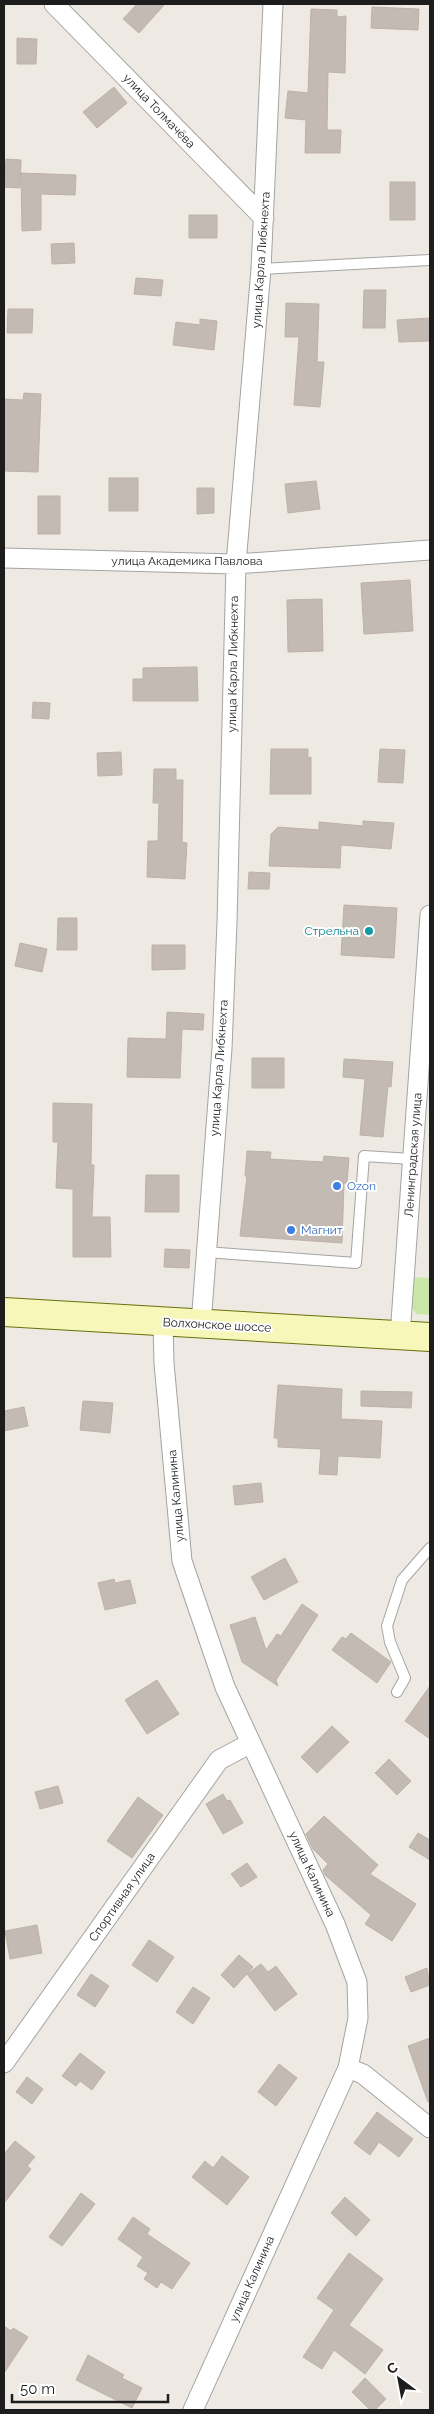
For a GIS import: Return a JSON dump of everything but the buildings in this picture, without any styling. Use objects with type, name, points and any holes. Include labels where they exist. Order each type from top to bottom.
[{"type":"main road","name":"Волхонское шоссе","points":[[4,1312],[430,1337]]},
{"type":"street","name":"улица Толмачёва","points":[[54,4],[264,218]]},
{"type":"street","name":"улица Карла Либкнехта","points":[[201,1324],[222,1048],[227,932],[236,564],[261,269],[273,4]]},
{"type":"street","name":"улица Академика Павлова","points":[[4,558],[236,564],[430,550]]},
{"type":"street","name":"Ленинградская улица","points":[[400,1336],[412,1159],[428,1004],[430,915]]},
{"type":"street","name":"улица Калинина","points":[[163,1322],[164,1363],[182,1561],[225,1687],[335,1924],[358,1982],[358,2018],[348,2068],[193,2410]]},
{"type":"street","name":"Спортивная улица","points":[[4,2063],[219,1760],[250,1743]]},
{"type":"street","points":[[348,2068],[363,2074],[430,2128]]},
{"type":"lane","points":[[261,269],[430,260]]},
{"type":"lane","points":[[206,1252],[356,1263],[364,1156],[412,1159]]},
{"type":"lane","points":[[397,1692],[404,1678],[390,1642],[387,1626],[402,1580],[430,1548]]},
{"type":"green space","points":[[413,1277],[430,1278],[430,1315],[416,1314],[411,1306]]},
{"type":"place","name":"Стрельна","points":[[369,931]]},
{"type":"place","name":"Ozon","points":[[337,1186]]},
{"type":"place","name":"Магнит","points":[[291,1230]]}]
